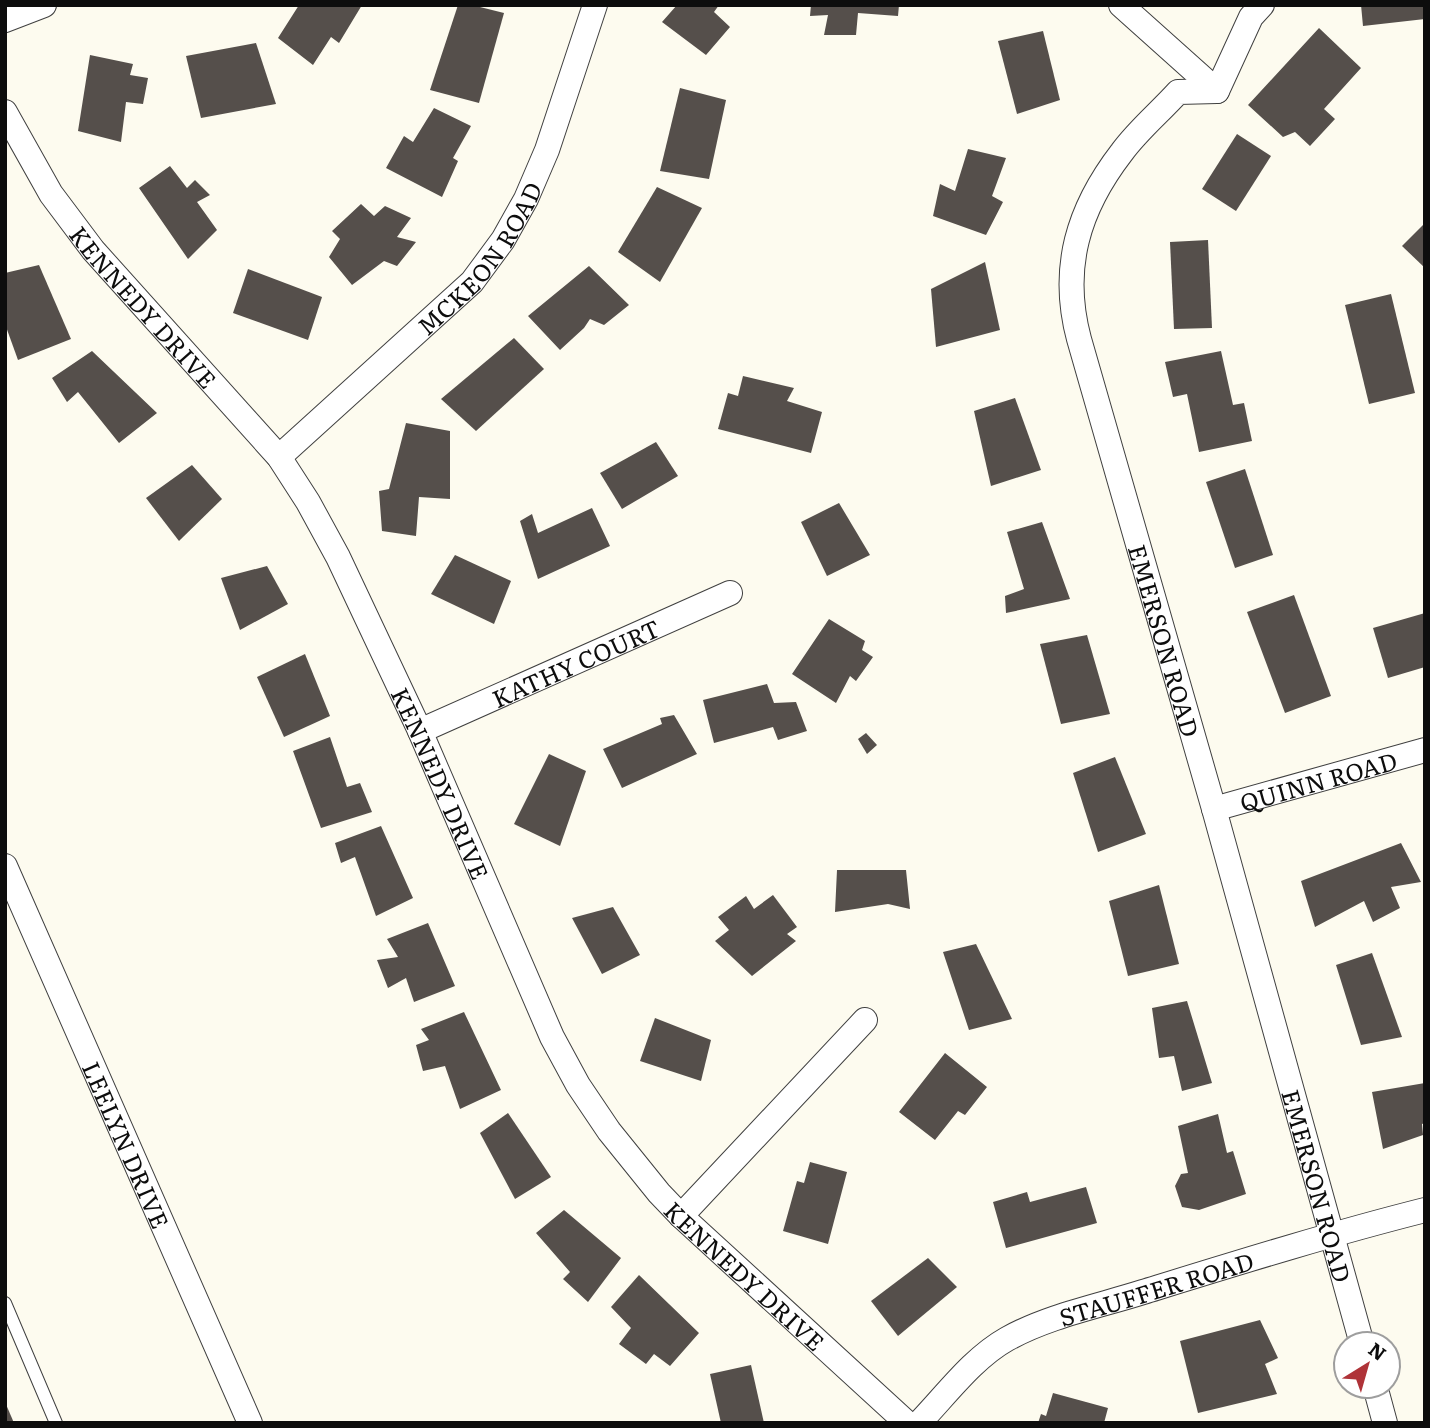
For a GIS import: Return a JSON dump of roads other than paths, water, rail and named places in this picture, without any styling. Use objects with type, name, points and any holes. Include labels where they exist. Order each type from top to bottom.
[{"type":"street","points":[[5,19],[44,5]]},
{"type":"street","name":"MCKEON ROAD","points":[[279,457],[471,282],[503,240],[526,199],[547,150],[595,5]]},
{"type":"street","points":[[1121,5],[1217,91],[1251,17],[1262,5]]},
{"type":"street","name":"EMERSON ROAD","points":[[1217,91],[1178,92],[1122,151],[1098,189],[1078,228],[1070,270],[1075,324],[1358,1330]]},
{"type":"street","name":"KENNEDY DRIVE","points":[[5,112],[51,194],[93,250],[279,457],[309,502],[338,557],[420,731],[552,1037],[571,1073],[618,1145],[681,1216],[906,1423]]},
{"type":"street","name":"KATHY COURT","points":[[420,731],[730,593]]},
{"type":"street","name":"QUINN ROAD","points":[[1213,809],[1425,750]]},
{"type":"street","name":"LEELYN DRIVE","points":[[5,866],[250,1423]]},
{"type":"street","points":[[681,1216],[865,1020]]},
{"type":"street","name":"STAUFFER ROAD","points":[[919,1423],[976,1363],[1007,1339],[1046,1323],[1331,1234],[1425,1210]]},
{"type":"street","points":[[1379,1400],[1385,1423]]},
{"type":"lane","points":[[5,1303],[56,1423]]}]
